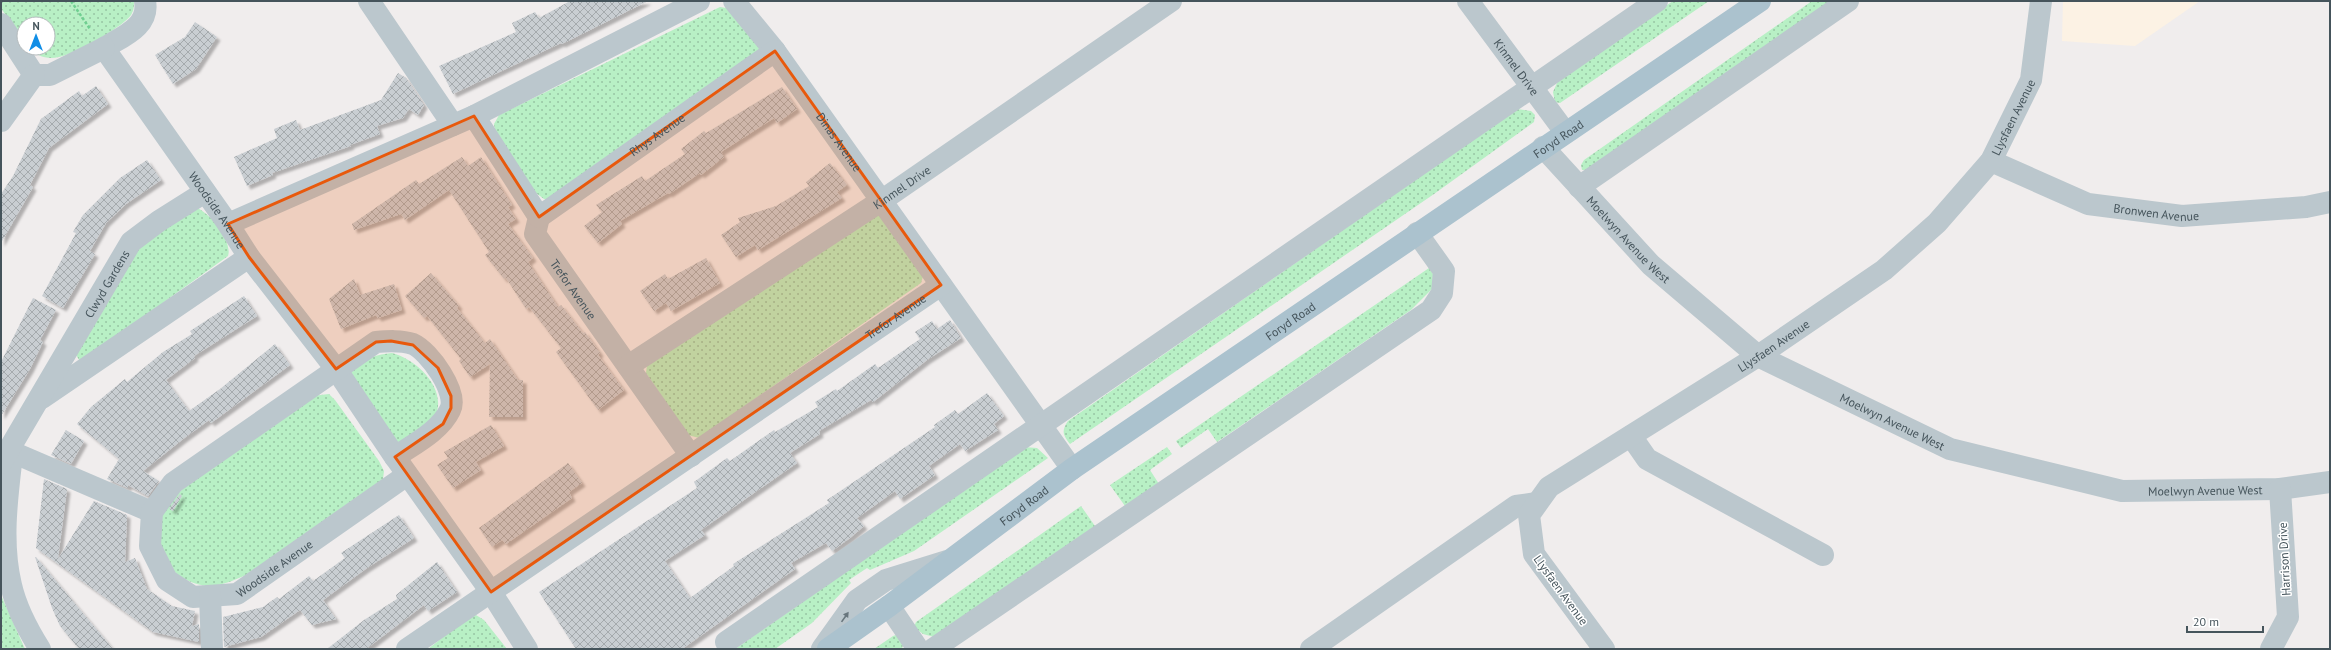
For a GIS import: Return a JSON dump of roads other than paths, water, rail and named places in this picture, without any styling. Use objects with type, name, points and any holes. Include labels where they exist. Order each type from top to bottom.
[{"type":"main road","name":"Foryd Road","points":[[828,649],[889,606],[1072,469],[1565,132],[1760,1]]},
{"type":"street","points":[[34,75],[50,75],[104,48],[138,27],[144,15],[145,1]]},
{"type":"street","points":[[369,1],[453,125]]},
{"type":"street","points":[[228,224],[474,116],[700,1]]},
{"type":"street","name":"Dinas Avenue","points":[[734,1],[775,51],[1072,469]]},
{"type":"street","name":"Kinmel Drive","points":[[628,366],[881,201],[1171,1]]},
{"type":"street","name":"Kinmel Drive","points":[[1468,1],[1565,132]]},
{"type":"street","points":[[726,642],[1657,1]]},
{"type":"street","points":[[1579,187],[1848,1]]},
{"type":"street","name":"Llysfaen Avenue","points":[[1604,649],[1534,554],[1529,515],[1549,487],[1758,356],[1884,270],[1937,223],[1991,161],[2031,80],[2041,1]]},
{"type":"street","points":[[1,24],[34,75]]},
{"type":"street","name":"Woodside Avenue","points":[[104,48],[228,224],[249,257],[336,369],[401,466],[491,592],[527,649]]},
{"type":"street","name":"Rhys Avenue","points":[[538,217],[775,51]]},
{"type":"street","points":[[1,121],[34,75]]},
{"type":"street","points":[[474,116],[538,217]]},
{"type":"street","name":"Moelwyn Avenue West","points":[[1543,147],[1650,265],[1758,356],[1950,449],[2122,491],[2280,490],[2330,482]]},
{"type":"street","name":"Bronwen Avenue","points":[[1991,161],[2088,204],[2182,216],[2306,207],[2330,202]]},
{"type":"street","name":"Clwyd Gardens","points":[[9,452],[131,242],[159,221],[205,192]]},
{"type":"street","name":"Trefor Avenue","points":[[538,217],[535,234],[691,456]]},
{"type":"street","points":[[933,649],[1430,310],[1442,293],[1444,271],[1417,233]]},
{"type":"street","name":"Clwyd Gardens","points":[[37,402],[249,257]]},
{"type":"street","name":"Trefor Avenue","points":[[491,592],[941,285]]},
{"type":"street","name":"Woodside Avenue","points":[[391,341],[413,344],[429,357],[438,368],[451,396],[451,408],[442,424],[401,466],[237,594],[193,597],[167,580],[150,546],[152,512],[173,483],[336,369],[376,342],[391,341]]},
{"type":"street","points":[[1631,436],[1647,459],[1823,554]]},
{"type":"street","points":[[40,649],[28,630],[11,586],[5,540],[9,452],[152,512]]},
{"type":"street","name":"Harrison Drive","points":[[2271,649],[2288,618],[2280,490]]},
{"type":"street","points":[[1311,649],[1516,506],[1538,503]]},
{"type":"street","points":[[822,649],[857,600],[886,580],[950,560]]},
{"type":"street","points":[[406,649],[491,592]]},
{"type":"street","points":[[210,596],[212,649]]},
{"type":"street","points":[[889,606],[918,649]]},
{"type":"street","points":[[840,649],[858,628]]}]
